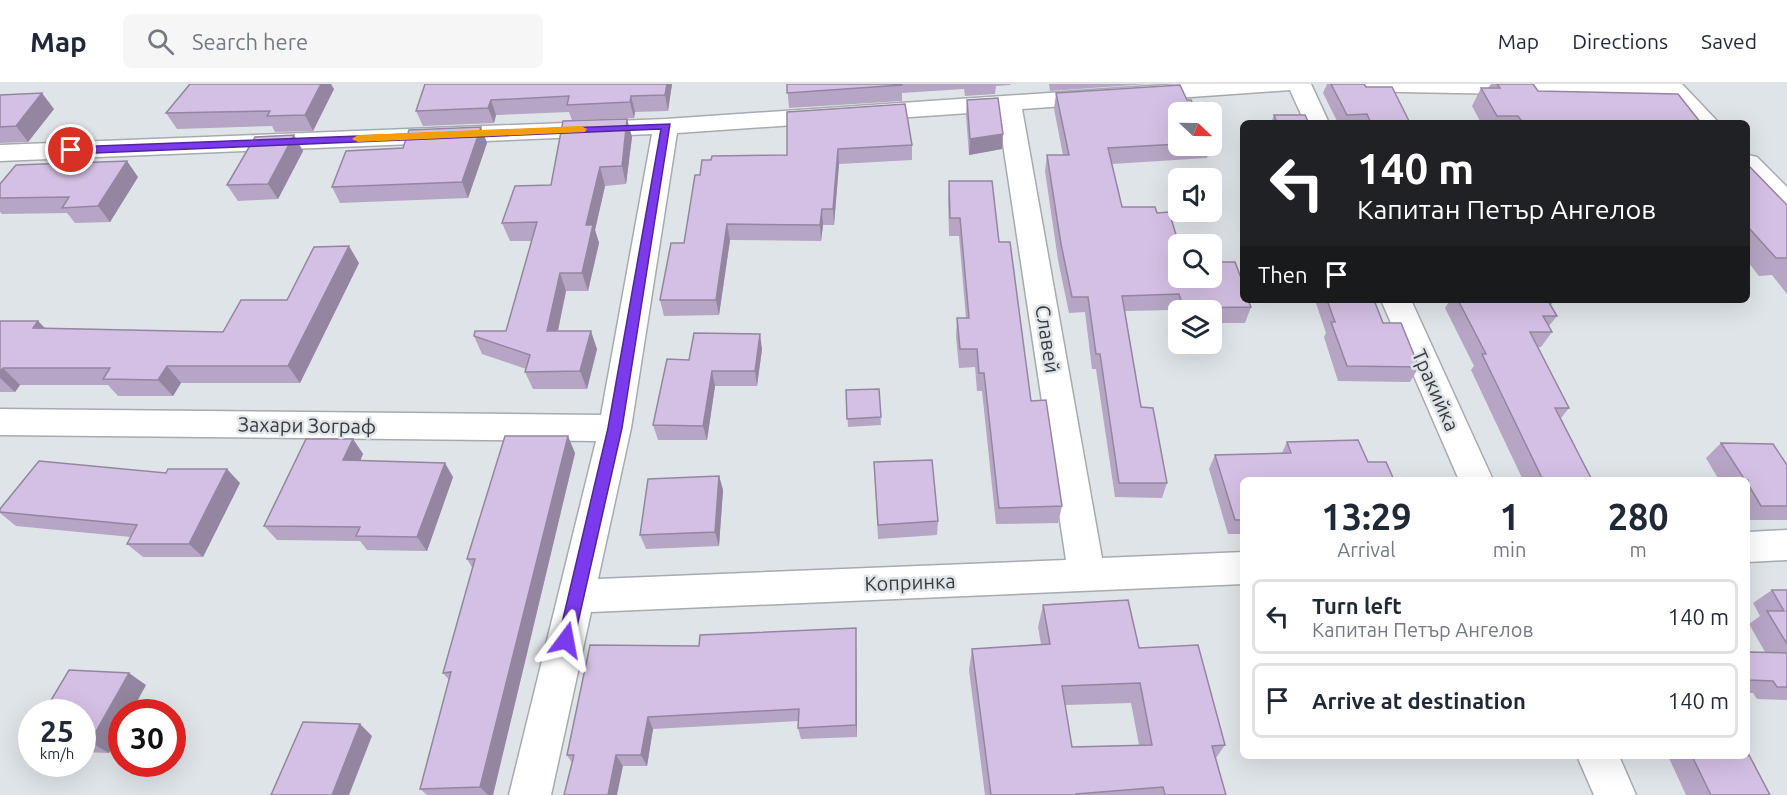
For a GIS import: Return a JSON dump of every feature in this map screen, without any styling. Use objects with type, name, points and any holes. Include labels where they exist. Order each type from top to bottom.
[{"type":"street","points":[[0,153],[666,126],[1287,84]]},
{"type":"street","points":[[1299,84],[1316,120]]},
{"type":"street","points":[[1345,84],[1671,87],[1704,120]]},
{"type":"street","name":"Славей","points":[[1009,104],[1087,574]]},
{"type":"street","points":[[530,795],[615,428],[666,126]]},
{"type":"street","points":[[1750,165],[1787,203]]},
{"type":"street","name":"Тракийка","points":[[1397,303],[1475,477]]},
{"type":"street","name":"Захари Зограф","points":[[0,422],[615,428]]},
{"type":"street","points":[[1750,547],[1787,545]]},
{"type":"street","name":"Копринка","points":[[576,596],[1240,568]]},
{"type":"street","points":[[1599,759],[1615,795]]},
{"type":"building","points":[[190,84],[321,84],[305,115],[267,116],[270,111],[166,113]]},
{"type":"building","points":[[425,84],[667,84],[665,95],[631,96],[630,102],[567,105],[569,96],[491,100],[488,108],[416,111]]},
{"type":"building","points":[[787,84],[902,84],[902,85],[787,93]]},
{"type":"building","points":[[1331,84],[1392,87],[1408,120],[1370,120],[1367,114],[1347,115]]},
{"type":"building","points":[[1497,84],[1533,84],[1538,91],[1678,94],[1699,120],[1521,120],[1518,116],[1497,116],[1481,88],[1500,88]]},
{"type":"building","points":[[1180,85],[1187,100],[1192,102],[1168,102],[1168,145],[1108,148],[1122,207],[1155,207],[1157,213],[1168,212],[1168,222],[1172,222],[1176,234],[1168,234],[1168,288],[1222,288],[1222,262],[1235,262],[1240,275],[1240,303],[1249,303],[1251,307],[1222,307],[1222,300],[1181,300],[1179,294],[1122,296],[1141,407],[1153,408],[1167,483],[1119,483],[1100,354],[1096,354],[1088,297],[1072,297],[1047,155],[1069,155],[1056,93]]},
{"type":"building","points":[[42,93],[16,126],[0,127],[0,95]]},
{"type":"building","points":[[998,98],[1003,134],[970,139],[967,100]]},
{"type":"building","points":[[905,104],[912,145],[838,149],[833,209],[822,209],[820,225],[727,224],[716,300],[660,300],[671,243],[684,243],[695,175],[700,175],[702,160],[711,160],[712,156],[787,155],[787,112]]},
{"type":"building","points":[[1274,115],[1305,115],[1308,120],[1276,120]]},
{"type":"building","points":[[627,119],[622,166],[600,167],[586,225],[593,225],[582,273],[560,273],[547,331],[591,331],[580,371],[525,372],[530,355],[474,336],[475,331],[506,331],[537,222],[502,223],[515,186],[551,185],[563,121]]},
{"type":"building","points":[[481,127],[462,182],[332,187],[346,151],[403,148],[409,130]]},
{"type":"building","points":[[294,135],[268,184],[227,185],[255,137]]},
{"type":"building","points":[[127,161],[98,206],[62,208],[69,197],[0,198],[0,184],[16,165]]},
{"type":"building","points":[[1750,167],[1787,205],[1787,258],[1776,258],[1750,229]]},
{"type":"building","points":[[949,181],[992,181],[999,242],[1010,242],[1031,401],[1046,400],[1062,506],[999,508],[984,373],[979,373],[977,349],[960,349],[957,318],[969,318],[960,218],[950,218]]},
{"type":"building","points":[[349,246],[288,366],[167,366],[158,380],[103,379],[110,368],[3,368],[0,372],[0,321],[38,321],[33,328],[223,332],[241,300],[287,300],[314,247]]},
{"type":"building","points":[[1328,303],[1375,303],[1383,323],[1401,323],[1419,367],[1347,366],[1331,322],[1335,322]]},
{"type":"building","points":[[1460,303],[1549,303],[1557,316],[1543,316],[1552,332],[1530,332],[1569,408],[1555,408],[1590,477],[1542,477],[1482,354],[1486,354]]},
{"type":"building","points":[[694,333],[760,334],[755,371],[712,371],[703,426],[653,425],[667,359],[689,360]]},
{"type":"building","points":[[879,389],[881,417],[847,419],[846,390]]},
{"type":"building","points":[[505,436],[568,436],[480,787],[420,789],[451,672],[443,673],[475,559],[467,559]]},
{"type":"building","points":[[306,439],[353,439],[343,460],[445,463],[417,537],[356,536],[360,527],[264,526]]},
{"type":"building","points":[[1358,440],[1368,462],[1386,462],[1393,477],[1240,477],[1240,520],[1235,520],[1215,455],[1291,453],[1287,442]]},
{"type":"building","points":[[1721,443],[1773,444],[1787,465],[1787,506],[1761,506],[1750,487],[1750,477],[1743,477]]},
{"type":"building","points":[[932,460],[938,521],[878,525],[874,462]]},
{"type":"building","points":[[39,461],[166,473],[168,469],[227,469],[189,544],[127,544],[137,525],[0,512],[0,509]]},
{"type":"building","points":[[719,476],[715,532],[640,535],[648,479]]},
{"type":"building","points":[[1772,590],[1787,590],[1787,644],[1767,611],[1784,611]]},
{"type":"building","points":[[1128,600],[1139,648],[1198,645],[1225,745],[1212,746],[1226,795],[1165,795],[1163,787],[1076,795],[991,795],[972,649],[1050,644],[1043,605]],"holes":[[[1140,683],[1152,745],[1072,747],[1062,686]]]},
{"type":"building","points":[[856,628],[856,725],[798,728],[799,709],[648,717],[641,755],[616,755],[608,795],[564,795],[574,755],[567,755],[590,645],[699,646],[700,635]]},
{"type":"building","points":[[1750,652],[1787,653],[1787,687],[1777,687],[1773,681],[1750,680]]},
{"type":"building","points":[[69,670],[129,673],[114,699],[108,699],[108,710],[96,731],[96,699],[52,699]]},
{"type":"building","points":[[303,722],[360,724],[332,795],[271,795]]},
{"type":"building","points":[[1750,757],[1770,795],[1711,795],[1693,759],[1750,759]]},
{"type":"slow traffic","points":[[358,139],[581,129]]},
{"type":"route","points":[[71,150],[666,126],[615,428],[566,640]]}]
